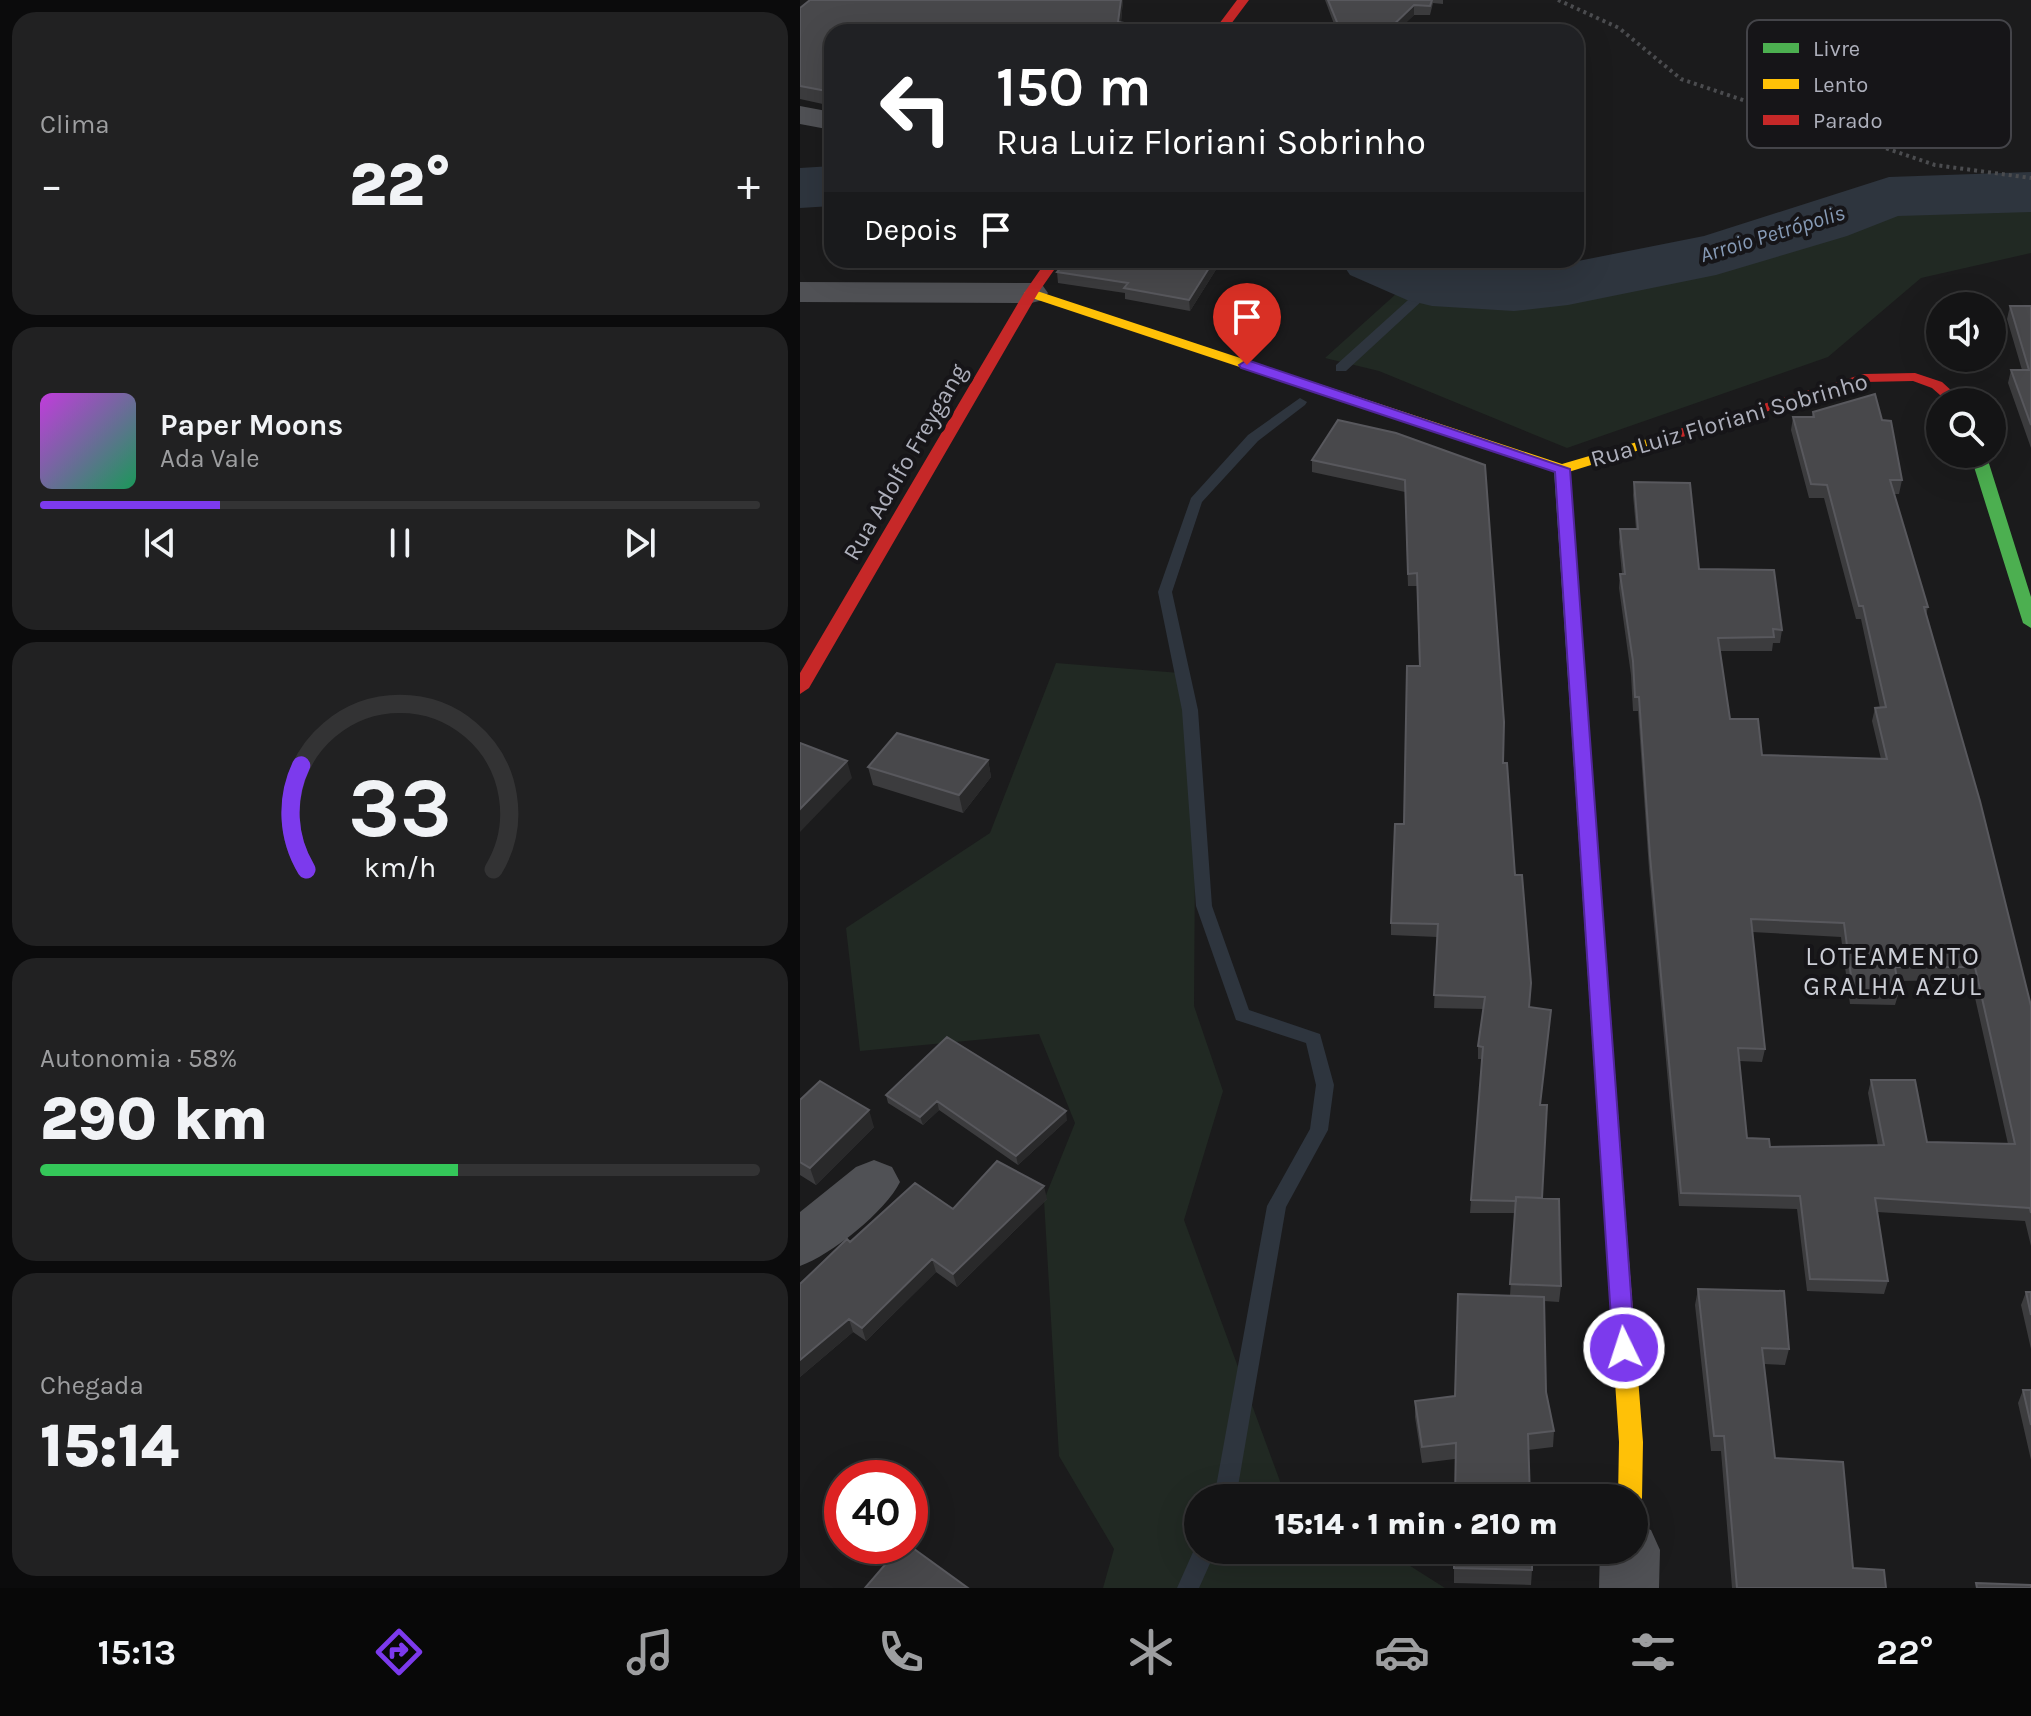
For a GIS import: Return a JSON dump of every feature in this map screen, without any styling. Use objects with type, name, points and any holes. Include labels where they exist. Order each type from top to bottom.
[{"type":"street","points":[[1225,24],[1243,0]]},
{"type":"street","points":[[800,115],[824,120]]},
{"type":"street","name":"Rua Adolfo Freygang","points":[[800,688],[1048,268]]},
{"type":"street","name":"Rua Luiz Floriani Sobrinho","points":[[800,292],[1031,293],[1562,469],[1864,378],[1892,374],[1919,376],[1944,388]]},
{"type":"street","points":[[1982,468],[2031,623]]},
{"type":"street","points":[[1562,469],[1631,1442],[1630,1484]]},
{"type":"street","points":[[800,1243],[874,1182]]},
{"type":"street","points":[[1629,1588],[1630,1564]]},
{"type":"path","points":[[1558,0],[1619,28],[1681,79],[1747,101]]},
{"type":"path","points":[[1885,148],[1935,165],[2031,178]]},
{"type":"shaded area","points":[[2031,200],[2031,253],[1921,278],[1828,357],[1567,448],[1379,371],[1325,358],[1407,284],[1370,268],[1441,268],[1467,296],[1535,298],[1765,235],[1839,207]]},
{"type":"shaded area","points":[[1056,663],[1180,673],[1196,718],[1194,1006],[1223,1091],[1184,1220],[1281,1484],[1184,1484],[1184,1564],[1407,1564],[1445,1588],[1103,1588],[1114,1549],[1059,1456],[1044,1200],[1075,1123],[1039,1034],[860,1051],[846,928],[990,833]]},
{"type":"building","points":[[810,0],[1121,0],[1118,22],[1130,24],[824,24],[824,90],[800,86],[800,8]]},
{"type":"building","points":[[1328,0],[1432,0],[1430,6],[1414,5],[1394,24],[1338,24]]},
{"type":"building","points":[[1060,268],[1209,268],[1189,300],[1124,288],[1128,283],[1057,272]]},
{"type":"building","points":[[2010,306],[2031,306],[2031,425],[2011,370],[2029,370]]},
{"type":"building","points":[[1875,394],[1882,420],[1891,421],[1902,480],[1890,480],[1928,607],[1924,607],[1980,801],[2031,1006],[2031,1213],[2030,1208],[1875,1198],[1888,1281],[1810,1279],[1800,1196],[1681,1193],[1650,856],[1639,697],[1635,697],[1620,574],[1625,574],[1620,529],[1638,529],[1634,482],[1690,483],[1699,569],[1774,570],[1782,630],[1773,629],[1774,637],[1718,638],[1730,719],[1758,719],[1762,755],[1887,759],[1875,708],[1886,707],[1863,606],[1859,606],[1827,485],[1811,484],[1793,417],[1814,417],[1813,412]],"holes":[[[1751,919],[1844,923],[1853,991],[1899,992],[1895,967],[1975,967],[2015,1144],[1927,1142],[1915,1080],[1871,1080],[1884,1145],[1770,1147],[1769,1139],[1747,1138],[1738,1048],[1765,1049]]]},
{"type":"building","points":[[1338,420],[1396,433],[1485,465],[1504,722],[1503,763],[1507,763],[1515,875],[1522,875],[1531,983],[1529,1007],[1551,1010],[1540,1105],[1547,1105],[1542,1198],[1471,1200],[1483,1047],[1478,1046],[1485,997],[1434,995],[1438,924],[1391,923],[1395,824],[1404,824],[1407,666],[1420,666],[1417,573],[1408,574],[1405,480],[1312,460]]},
{"type":"building","points":[[897,733],[988,760],[959,795],[868,767]]},
{"type":"building","points":[[800,743],[847,761],[800,809]]},
{"type":"building","points":[[947,1037],[1066,1111],[1016,1156],[937,1101],[920,1117],[886,1095]]},
{"type":"building","points":[[820,1081],[869,1110],[810,1168],[800,1162],[800,1100]]},
{"type":"building","points":[[997,1161],[1044,1186],[953,1274],[932,1259],[862,1328],[849,1319],[800,1360],[800,1284],[847,1239],[850,1242],[915,1183],[953,1209]]},
{"type":"building","points":[[1516,1197],[1559,1199],[1561,1286],[1510,1284]]},
{"type":"building","points":[[1698,1289],[1784,1291],[1789,1349],[1762,1348],[1775,1458],[1843,1462],[1853,1568],[1884,1570],[1886,1588],[1737,1588],[1724,1436],[1714,1436]]},
{"type":"building","points":[[2026,1292],[2031,1292],[2031,1315]]},
{"type":"building","points":[[1458,1294],[1544,1297],[1546,1392],[1554,1431],[1528,1434],[1530,1484],[1455,1484],[1456,1443],[1422,1447],[1415,1401],[1455,1396]]},
{"type":"building","points":[[2023,1390],[2031,1390],[2031,1425]]},
{"type":"building","points":[[928,1559],[968,1588],[865,1588],[886,1564],[928,1564]]},
{"type":"building","points":[[1454,1564],[1532,1564],[1532,1570],[1454,1568]]},
{"type":"building","points":[[1976,1583],[2031,1585],[2031,1588],[1977,1588]]},
{"type":"waterway","name":"Arroio Petrópolis","points":[[800,188],[824,186]]},
{"type":"waterway","name":"Arroio Petrópolis","points":[[1393,268],[1432,285],[1514,290],[1568,284],[1716,254],[1823,222],[1889,197],[2031,192]]},
{"type":"waterway","points":[[1341,368],[1432,285]]},
{"type":"waterway","points":[[1227,1484],[1277,1206],[1319,1130],[1325,1085],[1314,1039],[1242,1015],[1204,906],[1190,710],[1165,592],[1196,501],[1253,438],[1300,402]]},
{"type":"waterway","points":[[1188,1588],[1199,1564]]},
{"type":"traffic: fast","points":[[1982,468],[2031,623]]},
{"type":"traffic: fast","points":[[1562,469],[1618,1261]]},
{"type":"traffic: slow","points":[[1031,293],[1562,469],[1654,441]]},
{"type":"traffic: slow","points":[[1618,1261],[1631,1442],[1630,1484]]},
{"type":"traffic: jam","points":[[1225,24],[1243,0]]},
{"type":"traffic: jam","points":[[800,688],[1048,268]]},
{"type":"traffic: jam","points":[[1654,441],[1864,378],[1915,377],[1941,388]]},
{"type":"district","name":"LOTEAMENTO GRALHA AZUL","points":[[1893,971]]},
{"type":"route","points":[[1247,365],[1562,469],[1624,1348]]}]
